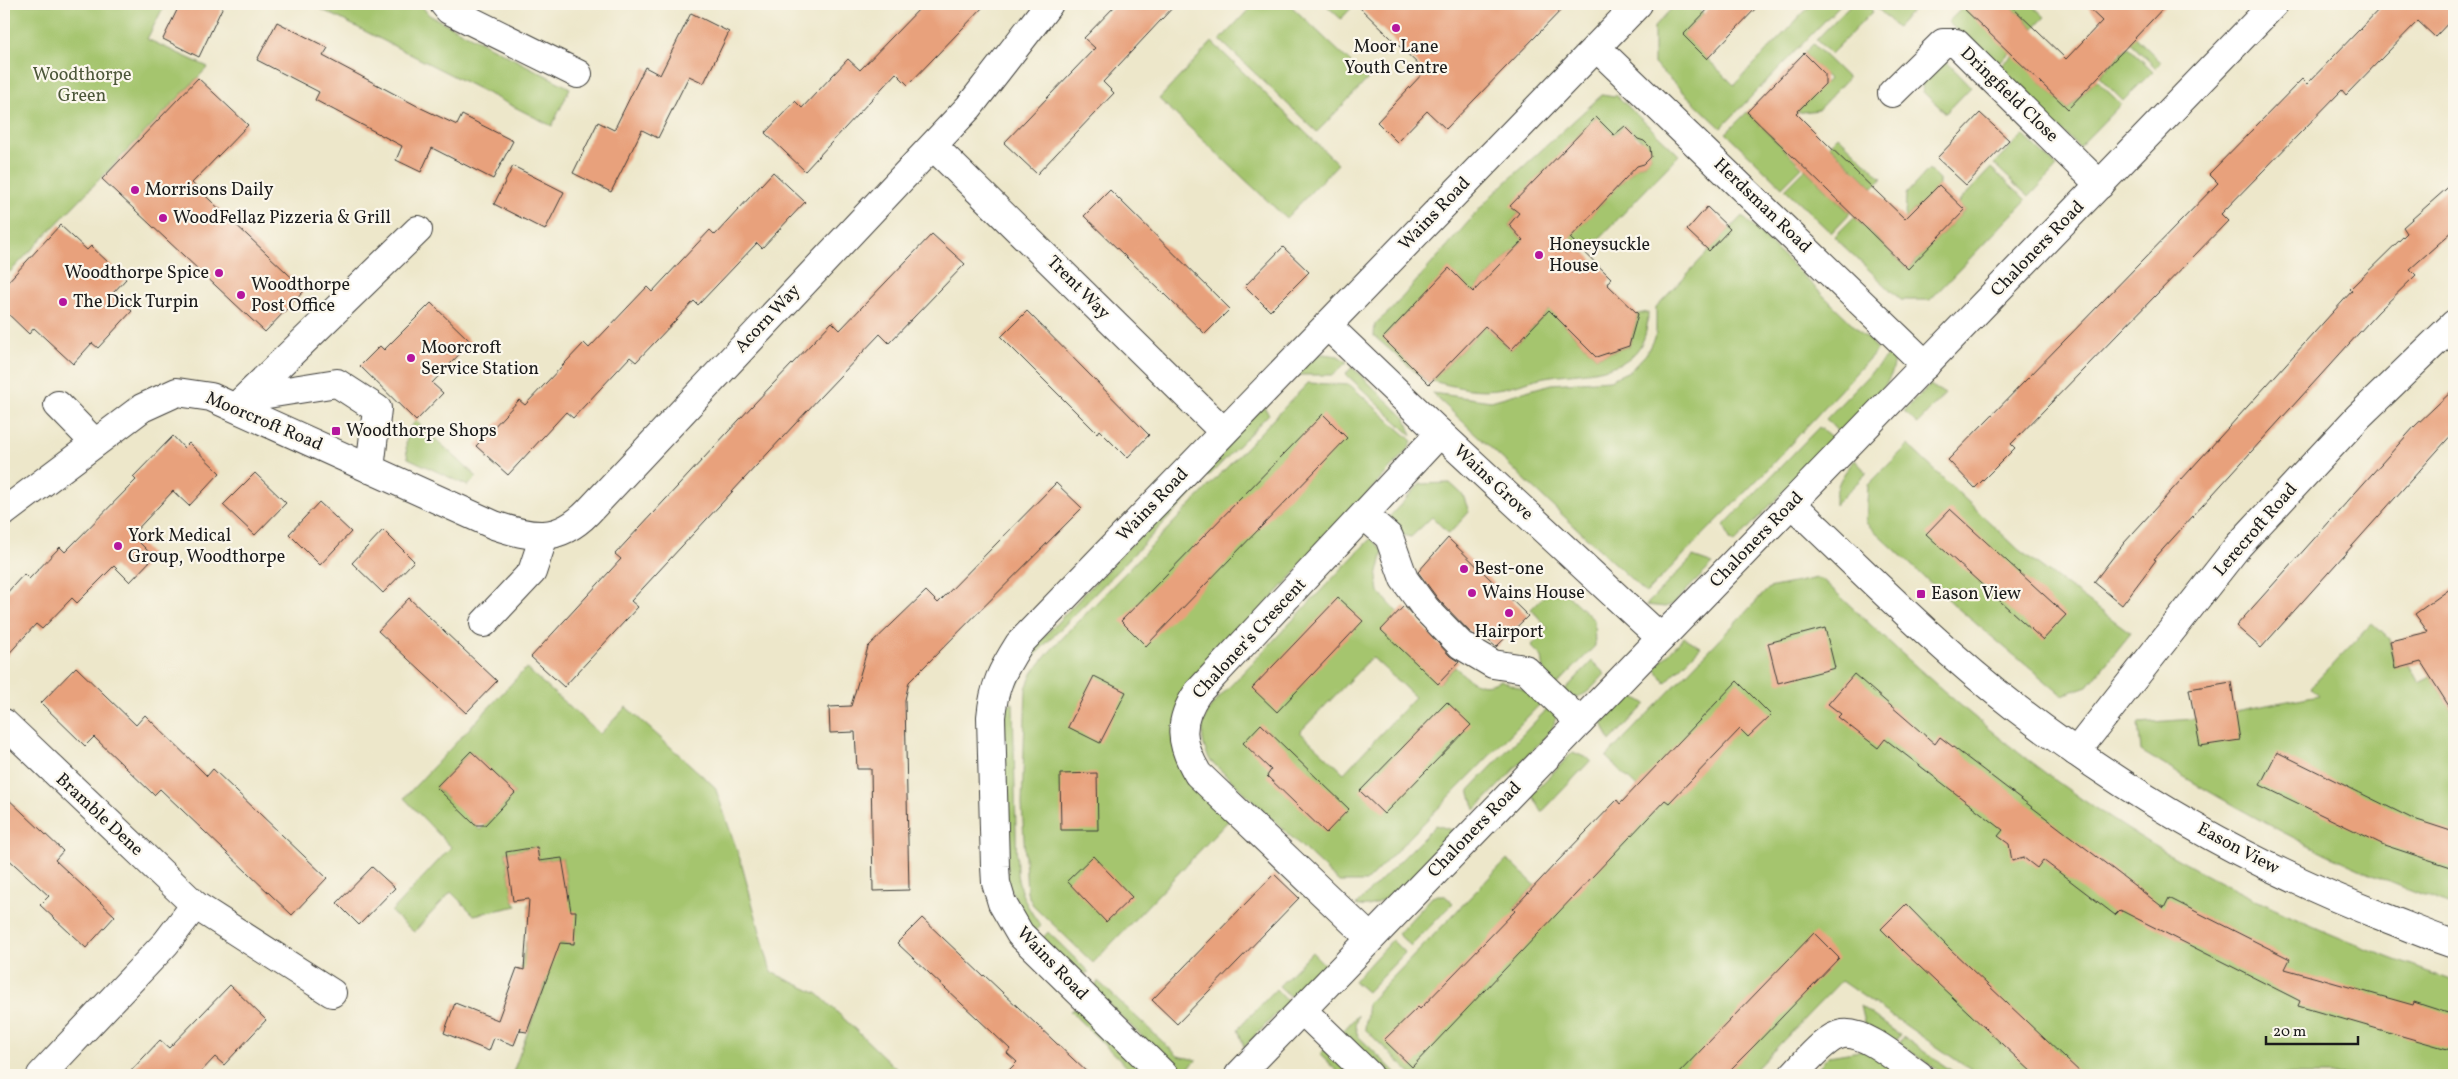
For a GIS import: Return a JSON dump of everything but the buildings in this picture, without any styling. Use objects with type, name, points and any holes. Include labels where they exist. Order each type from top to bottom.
[{"type":"street","points":[[444,4],[450,10],[578,74]]},
{"type":"street","name":"Acorn Way","points":[[544,536],[564,531],[588,512],[819,264],[934,146],[969,107],[1049,4]]},
{"type":"street","name":"Wains Road","points":[[1164,1075],[1020,934],[1002,903],[996,883],[995,866],[991,716],[993,693],[1000,673],[1019,644],[1638,4]]},
{"type":"street","name":"Chaloners Road","points":[[1238,1075],[2274,4]]},
{"type":"street","name":"Dringfield Close","points":[[1892,93],[1943,43],[1956,43],[2100,185]]},
{"type":"street","name":"Herdsman Road","points":[[1597,48],[1926,365]]},
{"type":"street","name":"Trent Way","points":[[934,146],[1223,431]]},
{"type":"street","points":[[242,402],[418,230]]},
{"type":"street","name":"Lerecroft Road","points":[[2076,752],[2238,546],[2359,416],[2454,324]]},
{"type":"street","name":"Wains Grove","points":[[1327,325],[1440,433],[1661,638]]},
{"type":"street","points":[[242,402],[337,383],[377,409],[370,468]]},
{"type":"street","name":"Moorcroft Road","points":[[4,512],[142,408],[177,392],[242,402],[370,468],[494,524],[520,534],[544,536]]},
{"type":"street","points":[[58,405],[95,443]]},
{"type":"street","name":"Chaloner's Crescent","points":[[1370,938],[1198,774],[1187,756],[1183,737],[1184,721],[1189,706],[1198,692],[1365,516],[1440,433]]},
{"type":"street","name":"Eason View","points":[[1792,504],[1926,630],[2015,707],[2076,752],[2223,843],[2336,899],[2454,944]]},
{"type":"street","points":[[1365,516],[1389,537],[1404,579],[1426,609],[1462,646],[1493,664],[1525,669],[1580,722]]},
{"type":"street","points":[[484,623],[532,572],[544,536]]},
{"type":"street","name":"Bramble Dene","points":[[4,723],[195,904],[332,993]]},
{"type":"street","points":[[41,1075],[166,943],[195,904]]},
{"type":"street","points":[[1302,1010],[1369,1075]]},
{"type":"street","points":[[1793,1075],[1823,1044],[1842,1034],[1862,1036],[1919,1075]]},
{"type":"green space","name":"Woodthorpe Green","points":[[4,4],[165,4],[147,39],[208,67],[10,272],[4,266]]},
{"type":"green space","points":[[322,4],[420,4],[429,15],[570,88],[552,126],[319,8]]},
{"type":"green space","points":[[1254,4],[1289,4],[1368,79],[1317,132],[1220,40]]},
{"type":"green space","points":[[1325,4],[1355,4],[1341,19]]},
{"type":"green space","points":[[1676,4],[1692,4],[1703,14],[1683,35],[1734,85],[1812,4],[1841,4],[1721,128],[1654,64],[1654,27]]},
{"type":"green space","points":[[1851,4],[1866,4],[1873,11],[1831,54],[1816,40]]},
{"type":"green space","points":[[1873,4],[1891,4],[1899,12],[1907,4],[1919,4],[1897,27]]},
{"type":"green space","points":[[2009,4],[2031,4],[2045,17],[2034,28]]},
{"type":"green space","points":[[1963,7],[2010,52],[1996,67],[1948,22]]},
{"type":"green space","points":[[2107,9],[2161,62],[2156,68],[2101,14]]},
{"type":"green space","points":[[1212,42],[1338,164],[1286,218],[1159,99]]},
{"type":"green space","points":[[1813,44],[1848,78],[1818,110],[1796,113],[1829,79],[1804,53]]},
{"type":"green space","points":[[2128,47],[2153,71],[2123,101],[2099,77]]},
{"type":"green space","points":[[2013,55],[2068,109],[2096,80],[2121,104],[2079,147],[1998,69]]},
{"type":"green space","points":[[1937,61],[1946,61],[1971,87],[1946,113],[1923,92],[1921,79]]},
{"type":"green space","points":[[1602,95],[1614,97],[1616,95],[1679,155],[1577,262],[1561,247],[1637,166],[1644,164],[1651,157],[1645,143],[1625,126],[1614,135],[1596,117],[1511,206],[1519,213],[1509,225],[1523,240],[1473,292],[1449,269],[1383,338],[1429,384],[1374,336],[1375,324],[1391,310],[1491,196]]},
{"type":"green space","points":[[1747,112],[1802,167],[1782,187],[1726,133]]},
{"type":"green space","points":[[2023,135],[2057,167],[2029,197],[1994,164]]},
{"type":"green space","points":[[1838,136],[1882,178],[1873,188],[1829,145]]},
{"type":"green space","points":[[1991,168],[2026,200],[1930,300],[1901,300],[1834,237],[1854,217],[1908,269],[1965,210],[1958,203]]},
{"type":"green space","points":[[1805,169],[1850,213],[1831,233],[1785,189]]},
{"type":"green space","points":[[1929,169],[1939,179],[1939,185],[1905,219],[1906,194]]},
{"type":"green space","points":[[1742,216],[1878,349],[1764,473],[1646,593],[1432,393],[1491,401],[1551,384],[1610,380],[1631,370],[1646,354],[1656,334],[1656,307]]},
{"type":"green space","points":[[1549,310],[1596,357],[1629,346],[1638,314],[1648,312],[1646,332],[1639,347],[1629,358],[1617,365],[1602,369],[1545,377],[1509,387],[1485,390],[1468,389],[1432,381],[1485,326],[1511,350]]},
{"type":"green space","points":[[1891,352],[1894,362],[1892,373],[1886,384],[1867,407],[1839,433],[1826,419]]},
{"type":"green space","points":[[1316,355],[1338,356],[1347,362],[1333,375],[1293,375]]},
{"type":"green space","points":[[1352,367],[1406,419],[1412,436],[1346,374]]},
{"type":"green space","points":[[1308,383],[1350,385],[1412,441],[1409,448],[1179,700],[1229,820],[1093,963],[1033,905],[1027,893],[1022,804],[1026,688],[1033,672],[1050,651]]},
{"type":"green space","points":[[1930,385],[1945,394],[1917,424],[1904,411]]},
{"type":"green space","points":[[1263,406],[1269,414],[1208,477],[1201,470]]},
{"type":"green space","points":[[416,421],[477,477],[468,486],[408,458],[407,438],[410,429]]},
{"type":"green space","points":[[1819,427],[1834,439],[1735,542],[1730,540],[1724,525]]},
{"type":"green space","points":[[1908,445],[2019,550],[2131,633],[2088,686],[2062,695],[1962,612],[1866,523],[1868,485]]},
{"type":"green space","points":[[1855,460],[1867,473],[1835,505],[1836,492],[1840,481]]},
{"type":"green space","points":[[1196,476],[1202,484],[1039,651],[1024,670],[1017,686],[1009,679],[1017,665]]},
{"type":"green space","points":[[1450,483],[1463,495],[1469,512],[1449,534],[1432,517],[1411,537],[1398,534],[1390,516],[1420,484]]},
{"type":"green space","points":[[1371,538],[1383,552],[1377,577],[1379,592],[1398,613],[1438,684],[1455,667],[1476,683],[1487,685],[1501,680],[1545,699],[1366,882],[1339,882],[1210,760],[1204,745],[1203,730],[1206,716],[1214,703]],"holes":[[[1372,657],[1415,697],[1344,773],[1300,732]]]},
{"type":"green space","points":[[1693,557],[1713,564],[1673,604],[1665,607],[1646,605]]},
{"type":"green space","points":[[1817,578],[1823,580],[1908,659],[1997,736],[2105,815],[2152,844],[2249,897],[2350,942],[2454,981],[2454,1075],[1978,1075],[1841,981],[1750,1075],[1412,1075],[1365,1029],[1368,1003],[1507,859],[1535,885],[1513,909],[1537,933],[1658,807],[1606,757],[1769,588]]},
{"type":"green space","points":[[1556,584],[1594,620],[1595,646],[1555,687],[1544,671],[1542,657],[1531,646],[1548,628],[1531,609]]},
{"type":"green space","points":[[2372,623],[2389,639],[2395,668],[2409,665],[2419,683],[2431,677],[2454,714],[2454,906],[2372,875],[2293,838],[2216,796],[2141,751],[2138,723],[2194,719],[2319,695],[2311,687]]},
{"type":"green space","points":[[1684,637],[1701,647],[1665,683],[1655,668]]},
{"type":"green space","points":[[1592,661],[1605,674],[1581,696],[1569,696],[1562,693]]},
{"type":"green space","points":[[526,668],[600,734],[626,707],[715,787],[741,862],[771,972],[818,994],[903,1075],[512,1075],[547,979],[521,969],[526,941],[574,944],[529,908],[528,904],[569,896],[562,858],[539,861],[537,847],[506,852],[513,901],[517,906],[474,915],[451,892],[414,932],[391,912],[451,847],[404,798]],"holes":[[[471,751],[515,793],[480,830],[469,820],[475,814],[452,792],[446,798],[436,787]]]},
{"type":"green space","points":[[1630,694],[1646,704],[1610,741],[1602,723]]},
{"type":"green space","points":[[1013,703],[1017,874],[1020,889],[1026,902],[1041,926],[1035,932],[1029,927],[1008,884],[1004,707]]},
{"type":"green space","points":[[1551,705],[1556,717],[1552,730],[1475,810],[1469,790]]},
{"type":"green space","points":[[1573,752],[1591,760],[1542,812],[1532,794]]},
{"type":"green space","points":[[1436,825],[1455,831],[1423,866],[1395,892],[1381,901],[1368,906],[1356,905]]},
{"type":"green space","points":[[1444,895],[1453,903],[1411,946],[1398,934],[1432,897]]},
{"type":"green space","points":[[1048,932],[1089,972],[1079,976],[1042,939]]},
{"type":"green space","points":[[1392,940],[1405,953],[1367,992],[1354,981]]},
{"type":"green space","points":[[1312,952],[1325,965],[1292,998],[1279,986]]},
{"type":"green space","points":[[1098,981],[1178,1056],[1197,1060],[1181,1074],[1094,990]]},
{"type":"green space","points":[[1276,989],[1288,1002],[1244,1047],[1238,1029]]},
{"type":"green space","points":[[1860,1006],[1900,1035],[1895,1042],[1864,1023]]},
{"type":"green space","points":[[1078,1007],[1150,1075],[1135,1075],[1070,1011]]},
{"type":"green space","points":[[1358,1015],[1355,1026],[1358,1036],[1398,1075],[1386,1075],[1342,1032]]},
{"type":"green space","points":[[1903,1037],[1958,1075],[1945,1075],[1899,1044]]},
{"type":"green space","points":[[1325,1049],[1353,1075],[1341,1075],[1320,1055]]},
{"type":"green space","points":[[1866,1050],[1901,1075],[1810,1075],[1829,1056]]},
{"type":"place","name":"Moor Lane Youth Centre","points":[[1396,28]]},
{"type":"place","name":"Morrisons Daily","points":[[135,190]]},
{"type":"place","name":"WoodFellaz Pizzeria & Grill","points":[[163,218]]},
{"type":"place","name":"Honeysuckle House","points":[[1539,255]]},
{"type":"place","name":"Woodthorpe Spice","points":[[219,273]]},
{"type":"place","name":"Woodthorpe Post Office","points":[[241,295]]},
{"type":"place","name":"The Dick Turpin","points":[[63,302]]},
{"type":"place","name":"Moorcroft Service Station","points":[[411,358]]},
{"type":"place","name":"Woodthorpe Shops","points":[[336,431]]},
{"type":"place","name":"York Medical Group, Woodthorpe","points":[[118,546]]},
{"type":"place","name":"Best-one","points":[[1464,569]]},
{"type":"place","name":"Wains House","points":[[1472,593]]},
{"type":"place","name":"Eason View","points":[[1921,594]]},
{"type":"place","name":"Hairport","points":[[1509,613]]}]
